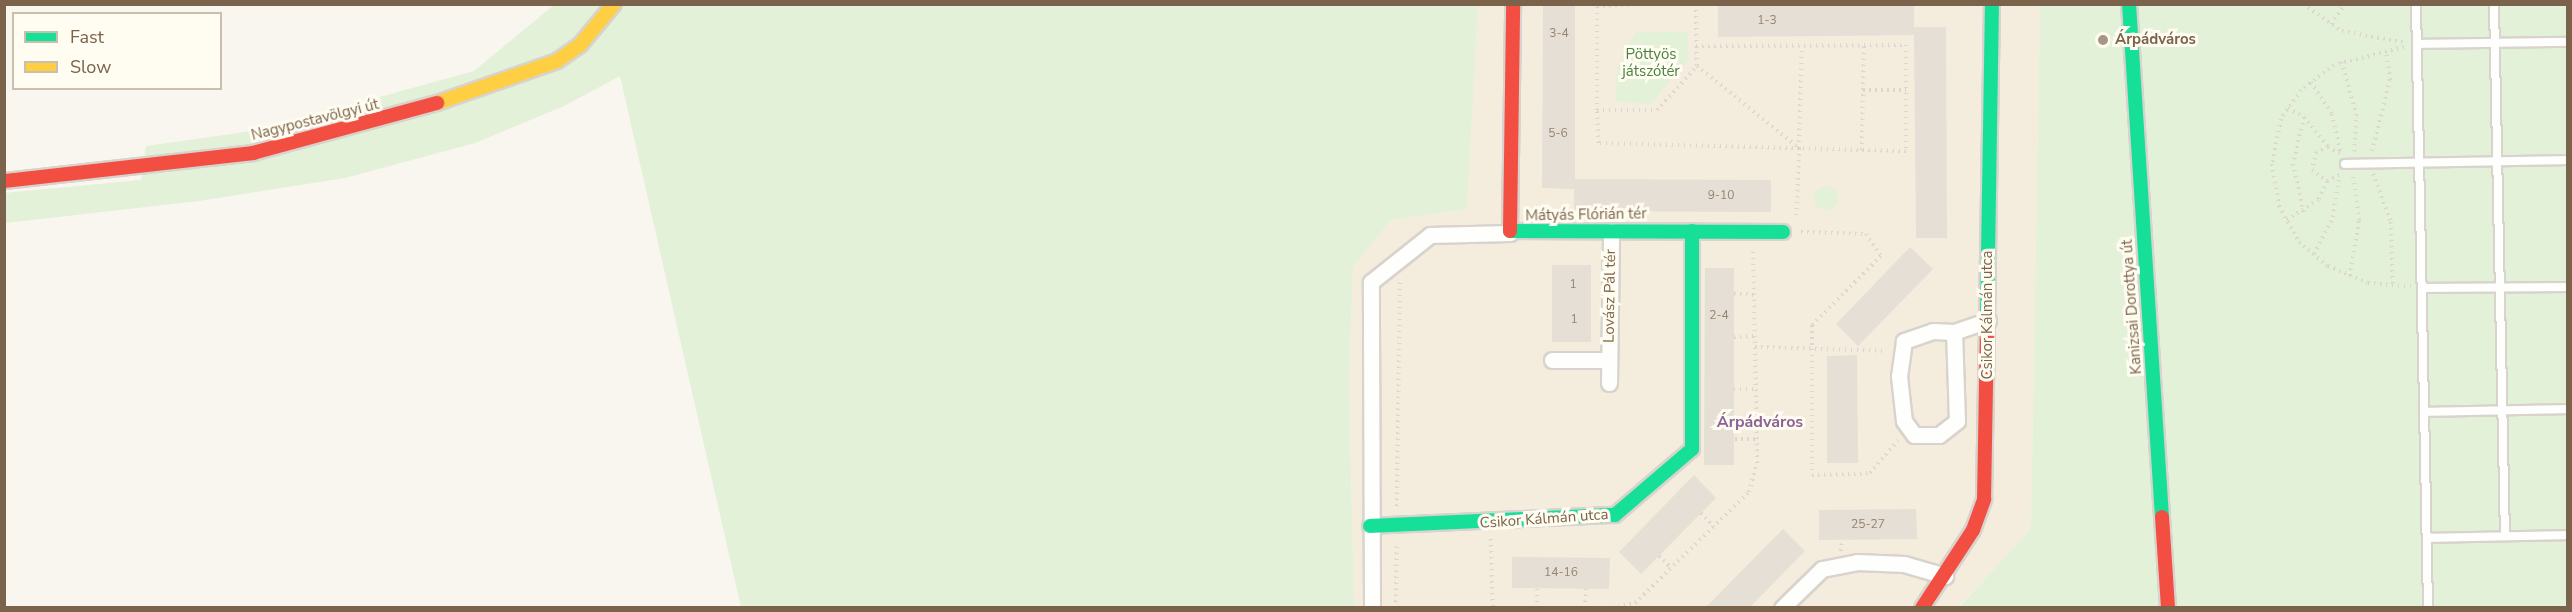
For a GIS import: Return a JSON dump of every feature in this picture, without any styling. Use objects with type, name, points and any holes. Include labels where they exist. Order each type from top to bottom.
[{"type":"street","name":"Mátyás Flórián tér","points":[[1513,4],[1509,232],[1692,231],[1792,234]]},
{"type":"street","name":"Csikor Kálmán utca","points":[[1922,608],[1973,530],[1984,499],[1992,4]]},
{"type":"street","name":"Kanizsai Dorottya út","points":[[2129,4],[2168,608]]},
{"type":"street","name":"Nagypostavölgyi út","points":[[4,181],[253,153],[405,114],[535,72],[580,45],[611,10]]},
{"type":"street","name":"Lovász Pál tér","points":[[1609,383],[1611,231]]},
{"type":"street","name":"Csikor Kálmán utca","points":[[1370,526],[1491,523],[1615,515],[1692,449],[1692,231]]},
{"type":"street","points":[[1372,608],[1371,282],[1400,263],[1430,234],[1509,232]]},
{"type":"street","points":[[1954,332],[1956,421],[1939,435],[1914,435],[1908,428],[1899,376],[1905,341],[1934,331],[1954,332],[1988,320]]},
{"type":"street","name":"Lovász Pál tér","points":[[1552,360],[1609,360]]},
{"type":"street","points":[[1782,608],[1822,569],[1857,562],[1904,564],[1945,576]]},
{"type":"lane","points":[[2416,4],[2428,608]]},
{"type":"lane","points":[[2494,4],[2505,536]]},
{"type":"lane","points":[[2417,44],[2568,42]]},
{"type":"lane","points":[[2345,164],[2568,160]]},
{"type":"lane","points":[[2422,288],[2568,287]]},
{"type":"lane","points":[[2424,412],[2568,409]]},
{"type":"lane","points":[[2427,538],[2568,535]]},
{"type":"path","points":[[1638,4],[1597,6],[1598,143],[1906,151],[1906,45],[1696,46]]},
{"type":"path","points":[[1597,110],[1657,110],[1697,66],[1696,4]]},
{"type":"path","points":[[2303,4],[2331,24],[2370,39],[2417,44]]},
{"type":"path","points":[[2331,24],[2345,4]]},
{"type":"path","points":[[2417,44],[2361,56],[2334,65],[2311,82],[2281,119],[2272,164],[2279,206],[2299,242],[2328,266],[2368,283],[2422,288]]},
{"type":"path","points":[[1862,150],[1864,45]]},
{"type":"path","points":[[1802,46],[1799,148],[1792,234],[1866,234],[1881,256],[1812,325],[1812,475],[1870,473],[1908,428]]},
{"type":"path","points":[[1697,66],[1799,148]]},
{"type":"path","points":[[2311,82],[2332,114],[2340,152],[2345,164],[2339,176],[2333,217],[2314,254]]},
{"type":"path","points":[[1863,90],[1906,90]]},
{"type":"path","points":[[2288,108],[2304,117],[2328,147],[2340,152]]},
{"type":"path","points":[[2304,117],[2293,164],[2304,213]]},
{"type":"path","points":[[2327,181],[2315,176],[2311,164],[2316,152],[2328,147]]},
{"type":"path","points":[[2287,220],[2304,213],[2327,181],[2339,176]]},
{"type":"path","points":[[1743,246],[1764,246]]},
{"type":"path","points":[[1612,608],[1635,603],[1749,492],[1757,463],[1753,246]]},
{"type":"path","points":[[1396,608],[1400,263]]},
{"type":"path","points":[[1734,294],[1754,295]]},
{"type":"path","points":[[1734,337],[1755,336]]},
{"type":"path","points":[[1755,346],[1903,351]]},
{"type":"path","points":[[1734,389],[1756,389]]},
{"type":"path","points":[[1734,439],[1757,439]]},
{"type":"path","points":[[1701,513],[1714,527]]},
{"type":"path","points":[[1491,523],[1493,608]]},
{"type":"path","points":[[1659,556],[1671,568]]},
{"type":"path","points":[[1537,589],[1537,608]]},
{"type":"path","points":[[1585,608],[1586,589]]},
{"type":"shaded area","points":[[1478,5],[2040,5],[2031,530],[1958,607],[1354,607],[1349,378],[1353,267],[1391,220],[1467,209]]},
{"type":"green space","points":[[554,5],[1478,5],[1467,209],[1391,220],[1353,267],[1349,378],[1354,607],[741,607],[620,76],[564,106],[475,143],[345,178],[199,201],[5,223],[4,193],[141,180],[146,146],[260,130],[474,71]]},
{"type":"green space","points":[[2040,5],[2567,5],[2567,607],[1958,608],[2031,529]]},
{"type":"green space","name":"Pöttyös játszótér","points":[[1636,32],[1688,32],[1688,60],[1650,104],[1616,101],[1617,69]]},
{"type":"green space","points":[[1826,186],[1834,190],[1838,198],[1834,206],[1826,210],[1818,206],[1814,198],[1818,190]]},
{"type":"building","points":[[1543,4],[1575,4],[1575,179],[1771,180],[1771,212],[1574,211],[1574,189],[1542,188]]},
{"type":"building","points":[[1914,4],[1914,27],[1946,27],[1947,238],[1916,238],[1914,35],[1718,37],[1718,6]]},
{"type":"building","points":[[1910,247],[1933,269],[1858,346],[1836,324]]},
{"type":"building","points":[[1552,265],[1591,265],[1591,342],[1552,342]]},
{"type":"building","points":[[1705,268],[1734,268],[1734,465],[1704,465]]},
{"type":"building","points":[[1857,355],[1858,463],[1827,463],[1827,356]]},
{"type":"building","points":[[1694,475],[1716,498],[1641,574],[1619,552]]},
{"type":"building","points":[[1916,509],[1917,539],[1819,540],[1819,510]]},
{"type":"building","points":[[1783,529],[1805,551],[1749,608],[1705,608]]},
{"type":"building","points":[[1512,557],[1610,558],[1609,589],[1512,588]]},
{"type":"traffic: fast","points":[[1987,320],[1992,4]]},
{"type":"traffic: fast","points":[[2129,4],[2162,517]]},
{"type":"traffic: fast","points":[[1510,231],[1783,232]]},
{"type":"traffic: fast","points":[[1370,526],[1615,515],[1692,449],[1692,231]]},
{"type":"traffic: slow","points":[[437,103],[557,61],[580,45],[614,4]]},
{"type":"traffic: jam","points":[[1510,231],[1513,4]]},
{"type":"traffic: jam","points":[[4,181],[253,153],[437,103]]},
{"type":"traffic: jam","points":[[1922,608],[1973,530],[1984,499],[1987,320]]},
{"type":"traffic: jam","points":[[2162,517],[2168,608]]},
{"type":"place","name":"Árpádváros","points":[[2103,40]]},
{"type":"district","name":"Árpádváros","points":[[1760,422]]}]
